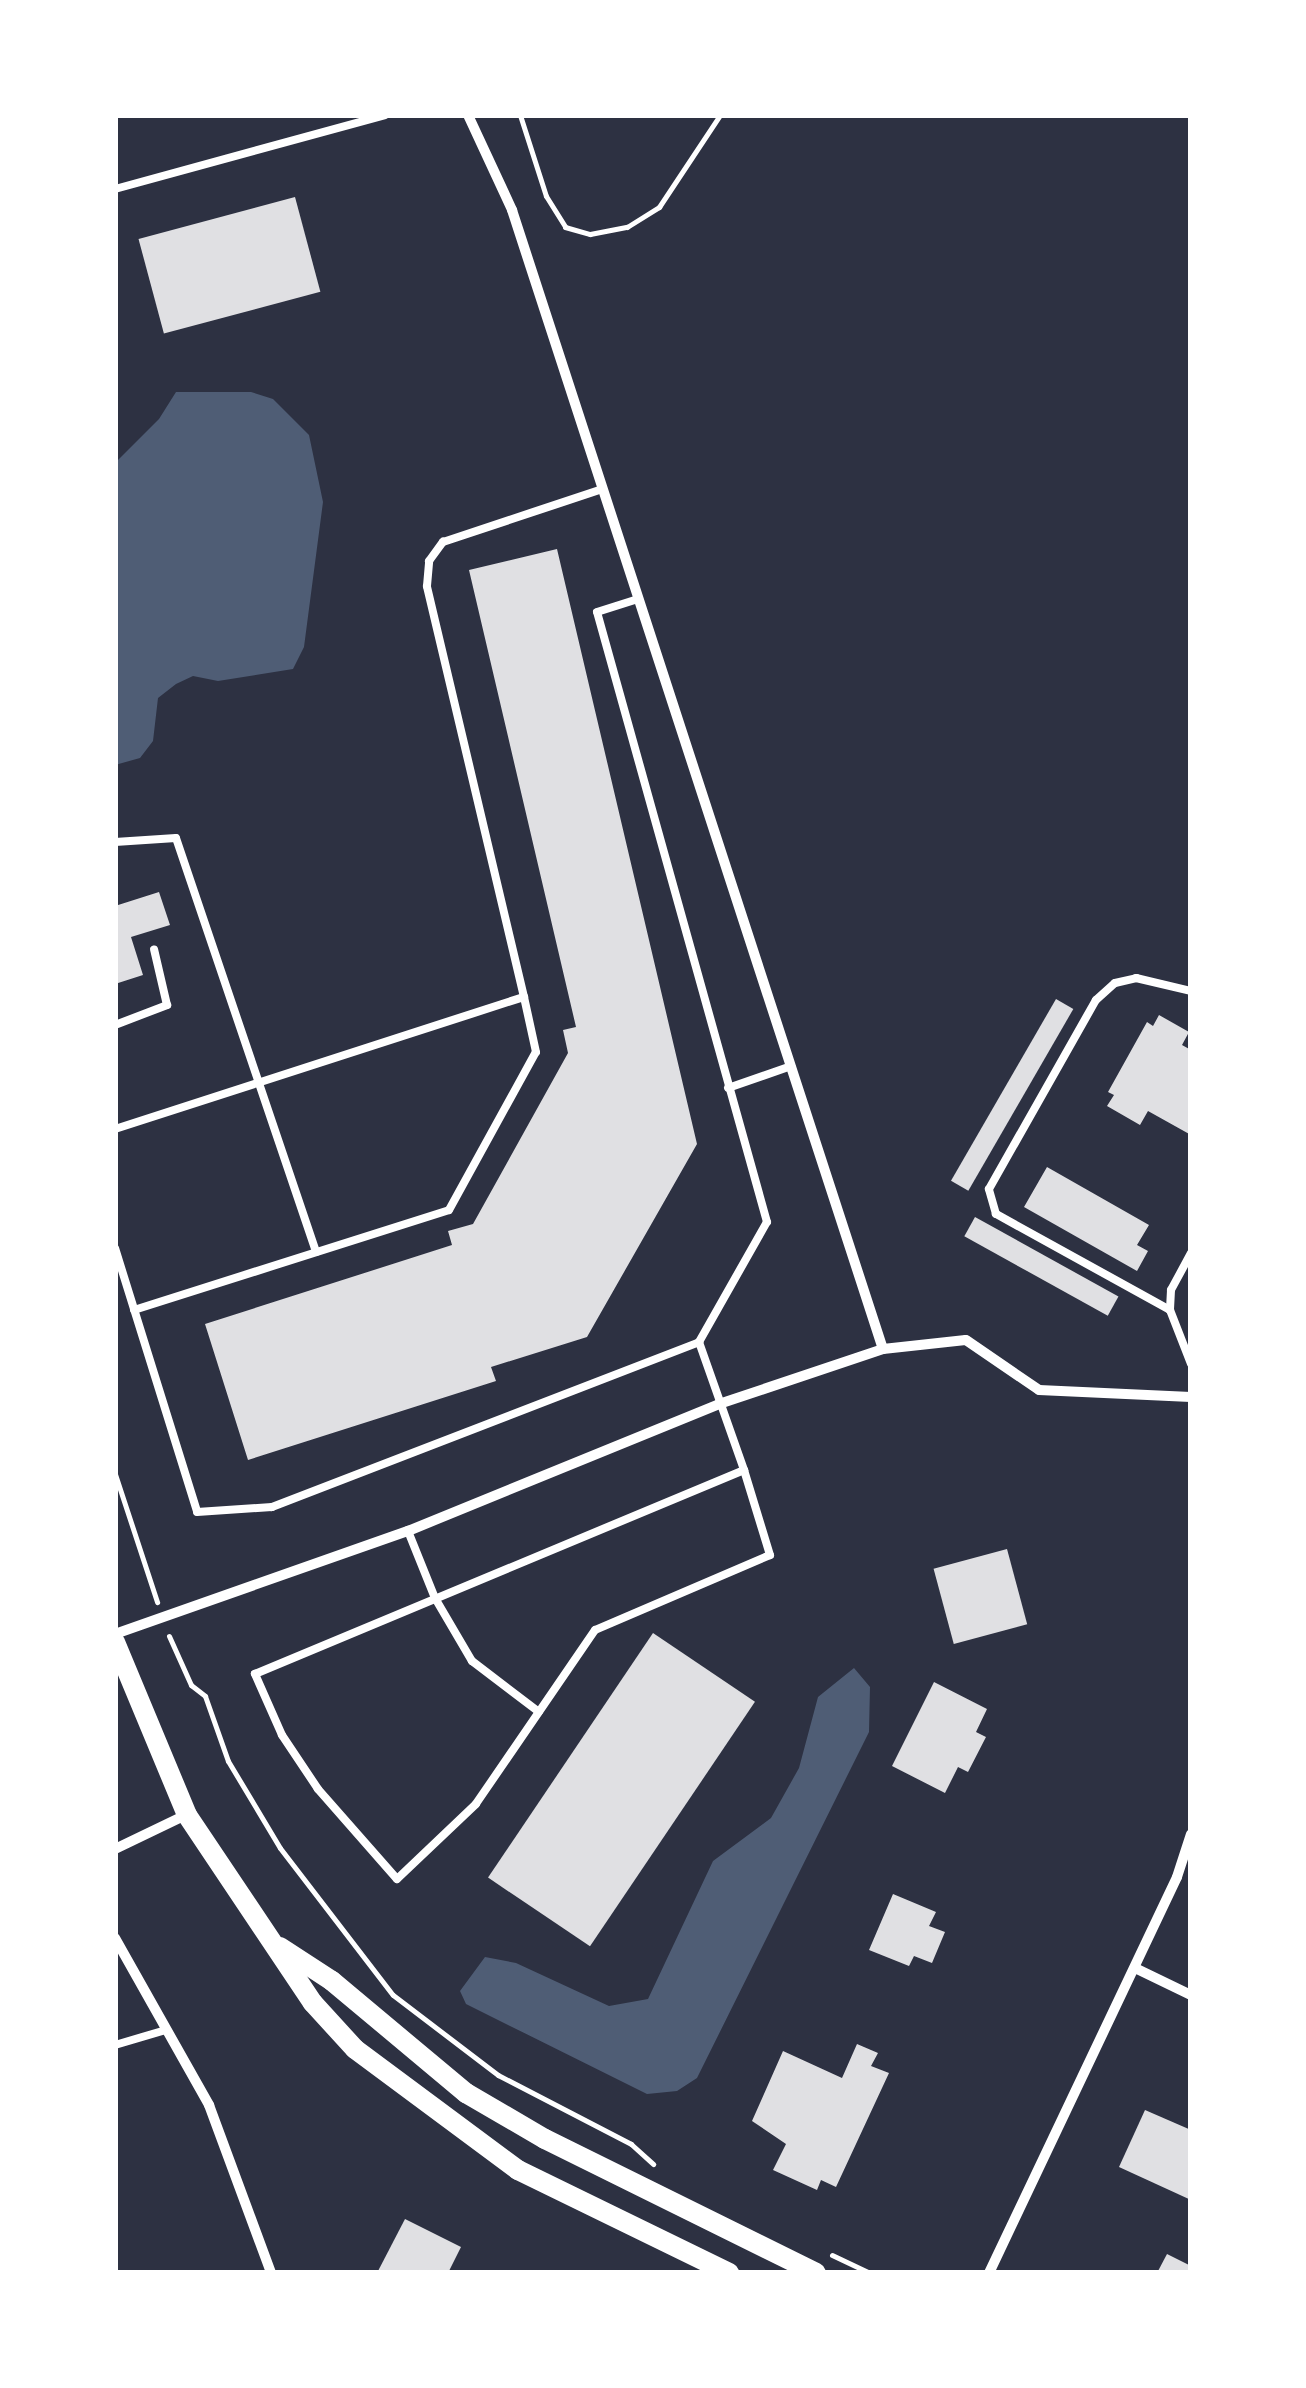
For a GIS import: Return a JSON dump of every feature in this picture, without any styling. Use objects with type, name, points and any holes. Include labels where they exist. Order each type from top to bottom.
[{"type":"main road","points":[[115,1642],[187,1814],[312,2003],[356,2049],[452,2126],[518,2170],[729,2273]]},
{"type":"main road","points":[[274,1943],[332,1981],[466,2093],[545,2140],[816,2273]]},
{"type":"street","points":[[468,115],[512,210],[883,1349]]},
{"type":"street","points":[[115,1634],[408,1531],[719,1404],[883,1349],[966,1340],[1039,1390],[1191,1397]]},
{"type":"street","points":[[115,1848],[187,1814]]},
{"type":"street","points":[[989,2273],[1135,1968],[1191,1834]]},
{"type":"street","points":[[115,1938],[209,2104],[271,2273]]},
{"type":"street","points":[[1135,1968],[1191,1995]]},
{"type":"lane","points":[[115,190],[385,115]]},
{"type":"lane","points":[[134,1310],[448,1210],[536,1052],[427,586],[428,562],[443,542],[602,490]]},
{"type":"lane","points":[[115,1248],[197,1512],[272,1507],[699,1342],[767,1222],[597,612],[638,598]]},
{"type":"lane","points":[[115,842],[176,838],[316,1252]]},
{"type":"lane","points":[[115,1025],[167,1005],[154,949]]},
{"type":"lane","points":[[1170,1310],[996,1214],[988,1189],[1096,1000],[1115,983],[1136,978],[1191,991]]},
{"type":"lane","points":[[115,1129],[524,997]]},
{"type":"lane","points":[[728,1088],[791,1066]]},
{"type":"lane","points":[[1191,1252],[1172,1290],[1170,1310],[1191,1364]]},
{"type":"lane","points":[[699,1342],[744,1470],[770,1554],[595,1630],[476,1804],[397,1879],[318,1789],[282,1734],[255,1674],[744,1470]]},
{"type":"lane","points":[[408,1531],[435,1598],[472,1661],[539,1712]]},
{"type":"lane","points":[[115,2044],[166,2030]]},
{"type":"path","points":[[520,115],[546,196],[565,226],[590,234],[628,227],[659,207],[720,115]]},
{"type":"path","points":[[115,1474],[162,1618],[191,1685],[205,1696],[228,1762],[271,1834],[394,1995],[498,2074],[631,2144],[660,2170]]},
{"type":"path","points":[[817,2247],[870,2273]]},
{"type":"water","points":[[176,392],[251,392],[273,399],[309,435],[323,502],[304,647],[293,669],[218,681],[193,676],[176,684],[158,698],[153,741],[140,758],[115,765],[115,472],[117,461],[159,419]]},
{"type":"water","points":[[854,1668],[870,1687],[869,1732],[697,2078],[677,2091],[647,2094],[466,2004],[460,1991],[485,1957],[516,1963],[609,2006],[648,1999],[713,1861],[771,1818],[799,1768],[818,1697]]},
{"type":"building","points":[[295,197],[320,292],[164,334],[139,239]]},
{"type":"building","points":[[557,549],[697,1144],[587,1337],[491,1367],[496,1381],[248,1460],[205,1324],[452,1245],[448,1231],[473,1224],[568,1053],[563,1030],[576,1027],[469,570]]},
{"type":"building","points":[[159,892],[170,925],[131,937],[143,975],[115,984],[115,906]]},
{"type":"building","points":[[1056,999],[1073,1009],[968,1191],[951,1181]]},
{"type":"building","points":[[1159,1015],[1189,1032],[1182,1045],[1191,1050],[1191,1135],[1148,1111],[1140,1125],[1107,1106],[1114,1095],[1108,1092],[1147,1022],[1153,1026]]},
{"type":"building","points":[[1047,1167],[1149,1225],[1137,1245],[1148,1251],[1137,1271],[1024,1207]]},
{"type":"building","points":[[975,1217],[1118,1297],[1108,1316],[964,1236]]},
{"type":"building","points":[[1007,1549],[1027,1624],[954,1644],[934,1569]]},
{"type":"building","points":[[653,1633],[755,1702],[590,1946],[488,1878]]},
{"type":"building","points":[[934,1682],[987,1709],[976,1732],[986,1737],[968,1772],[958,1767],[945,1793],[892,1766]]},
{"type":"building","points":[[893,1894],[936,1912],[929,1926],[945,1932],[932,1963],[914,1956],[909,1966],[869,1950]]},
{"type":"building","points":[[857,2044],[878,2053],[871,2066],[889,2073],[836,2187],[821,2180],[817,2190],[773,2170],[786,2144],[752,2121],[783,2051],[842,2078]]},
{"type":"building","points":[[1145,2110],[1191,2130],[1191,2200],[1119,2167]]},
{"type":"building","points":[[405,2219],[461,2247],[448,2273],[377,2273]]},
{"type":"building","points":[[1167,2254],[1191,2266],[1191,2273],[1157,2273]]}]
